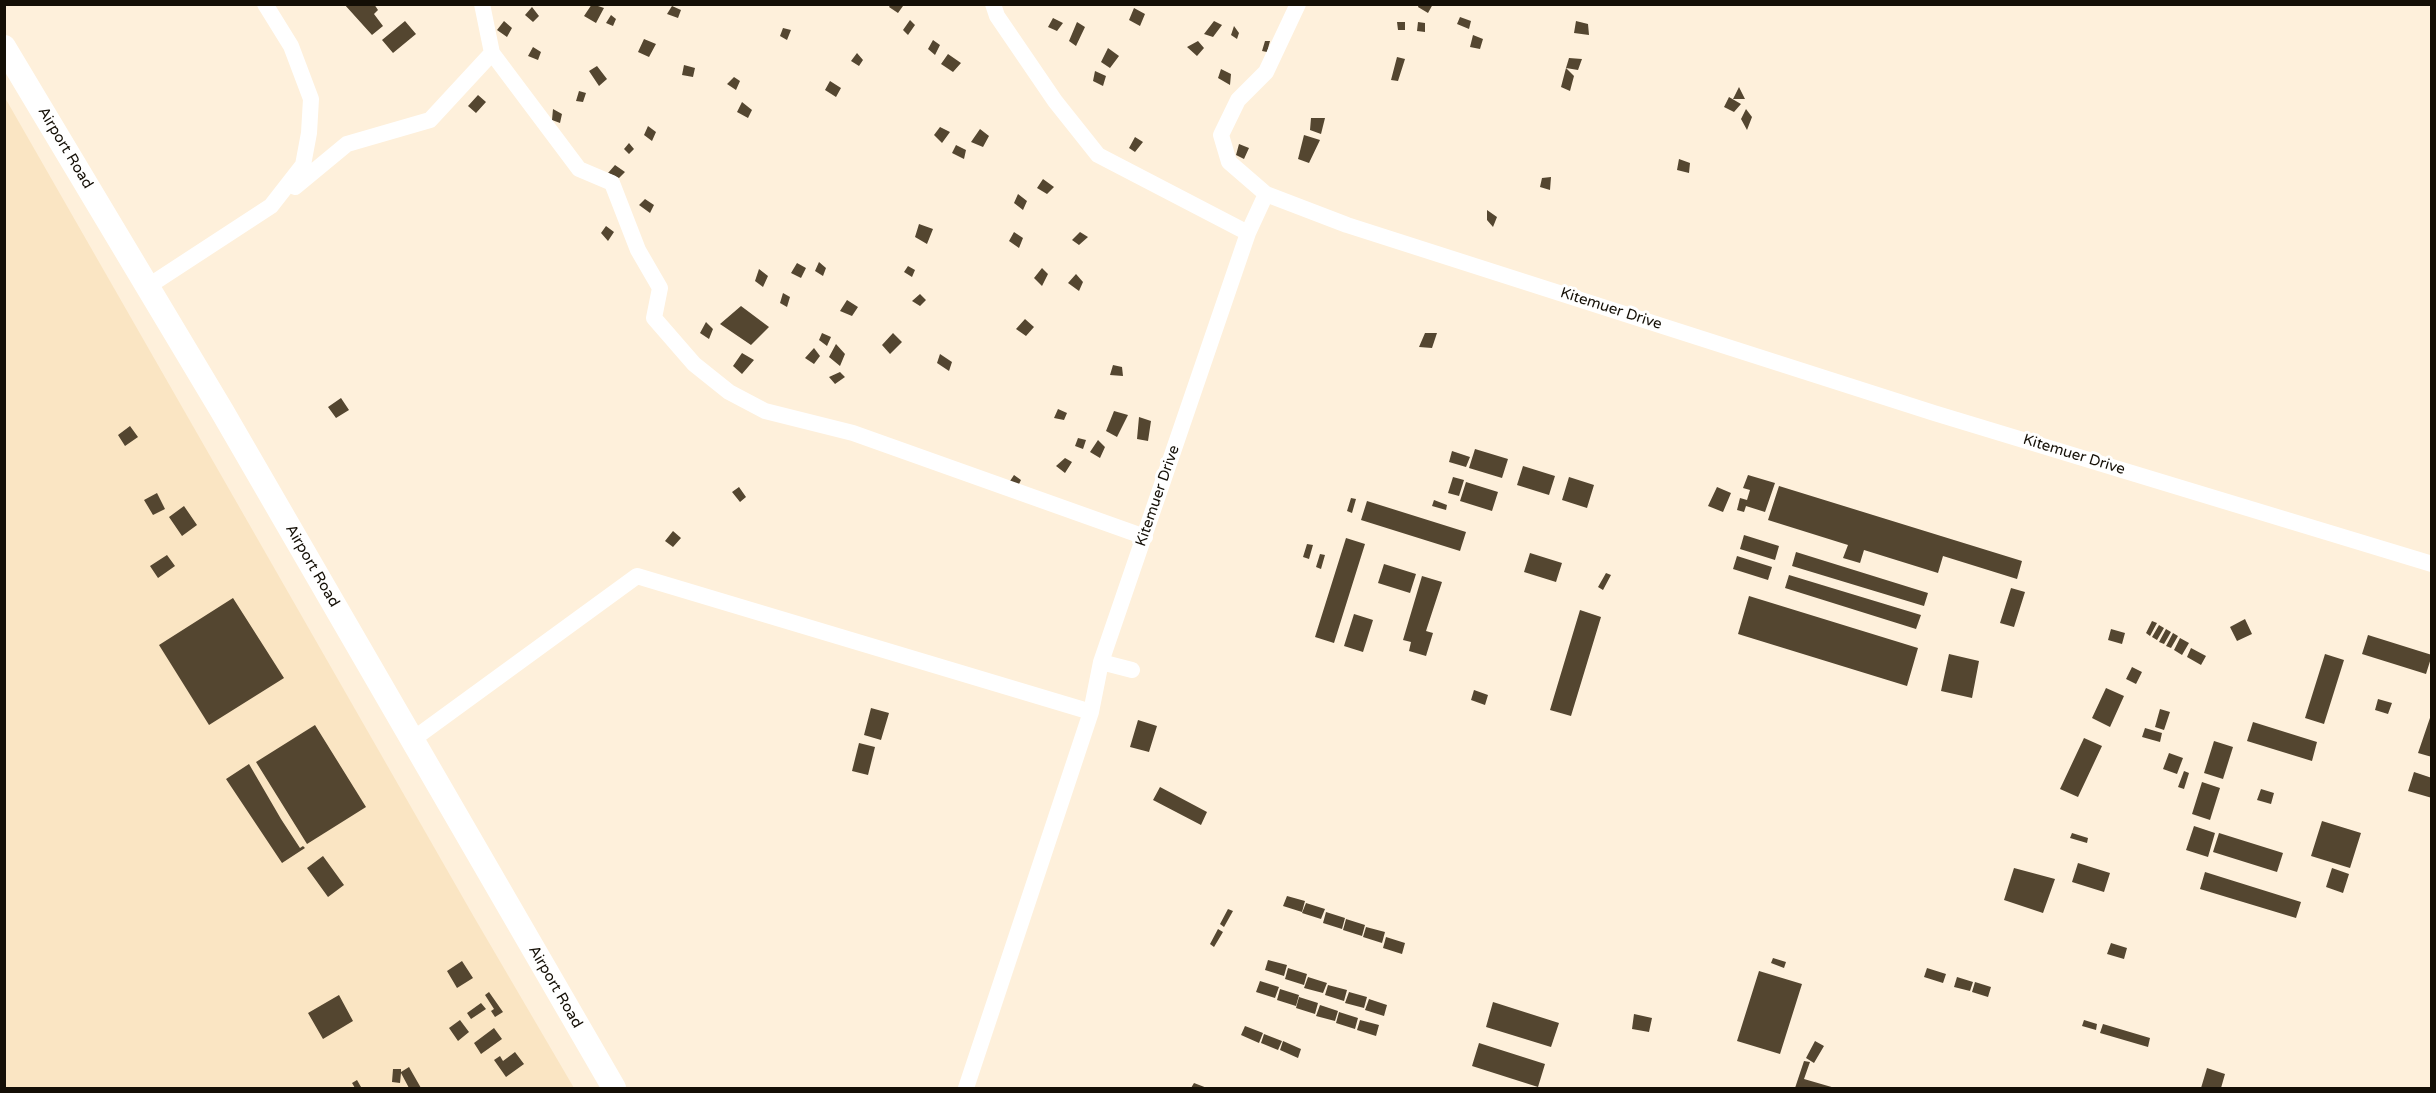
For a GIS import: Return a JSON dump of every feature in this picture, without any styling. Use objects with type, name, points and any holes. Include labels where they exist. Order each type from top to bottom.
[{"type":"street","points":[[266,4],[291,46],[311,99],[309,133],[303,165],[271,206]]},
{"type":"street","points":[[482,4],[492,53],[579,168],[612,183],[638,250],[660,288],[654,318],[694,364],[729,392],[765,411],[853,433],[1144,537]]},
{"type":"street","points":[[993,4],[997,16],[1055,101],[1098,155],[1248,233]]},
{"type":"street","points":[[1266,194],[1229,162],[1221,135],[1238,100],[1266,72],[1298,4]]},
{"type":"street","name":"Airport Road","points":[[4,47],[222,411],[614,1089]]},
{"type":"street","points":[[147,287],[271,206],[347,144],[430,120],[492,53]]},
{"type":"street","name":"Kitemuer Drive","points":[[966,1089],[1091,712],[1101,662],[1248,233],[1266,194],[1347,225],[1923,409],[2432,564]]},
{"type":"street","points":[[412,740],[637,576],[1091,712]]},
{"type":"street","points":[[1101,662],[1132,670]]},
{"type":"shaded area","points":[[4,96],[474,917],[574,1088],[5,1088]]},
{"type":"building","points":[[344,4],[374,4],[378,10],[374,14],[383,26],[372,35]]},
{"type":"building","points":[[592,4],[604,8],[596,23],[584,16]]},
{"type":"building","points":[[891,4],[902,4],[903,6],[898,13],[889,7]]},
{"type":"building","points":[[1419,4],[1433,4],[1428,13],[1418,7]]},
{"type":"building","points":[[672,6],[681,10],[678,18],[667,14]]},
{"type":"building","points":[[532,7],[539,16],[533,22],[525,15]]},
{"type":"building","points":[[1134,8],[1145,14],[1140,26],[1129,20]]},
{"type":"building","points":[[611,15],[616,19],[613,26],[606,23]]},
{"type":"building","points":[[1460,17],[1471,21],[1469,29],[1457,24]]},
{"type":"building","points":[[1053,18],[1063,23],[1057,31],[1048,27]]},
{"type":"building","points":[[910,20],[915,25],[908,35],[903,30]]},
{"type":"building","points":[[405,21],[416,34],[393,53],[382,40]]},
{"type":"building","points":[[504,21],[512,28],[507,37],[497,30]]},
{"type":"building","points":[[1214,21],[1222,25],[1213,37],[1204,34]]},
{"type":"building","points":[[1576,21],[1588,24],[1589,35],[1574,33]]},
{"type":"building","points":[[1077,22],[1085,27],[1076,46],[1069,41]]},
{"type":"building","points":[[1397,22],[1405,22],[1405,30],[1398,30]]},
{"type":"building","points":[[1418,22],[1425,23],[1425,32],[1417,31]]},
{"type":"building","points":[[1234,26],[1239,33],[1237,39],[1231,35]]},
{"type":"building","points":[[783,28],[791,30],[787,40],[780,36]]},
{"type":"building","points":[[1473,35],[1483,39],[1480,49],[1470,47]]},
{"type":"building","points":[[644,39],[656,44],[649,57],[638,52]]},
{"type":"building","points":[[933,40],[940,45],[935,55],[928,49]]},
{"type":"building","points":[[1198,41],[1204,48],[1197,56],[1187,47]]},
{"type":"building","points":[[1265,41],[1270,41],[1267,52],[1262,51]]},
{"type":"building","points":[[533,47],[541,52],[538,60],[528,56]]},
{"type":"building","points":[[1108,48],[1119,56],[1110,68],[1101,62]]},
{"type":"building","points":[[857,53],[863,60],[859,66],[851,61]]},
{"type":"building","points":[[948,54],[961,63],[953,72],[941,64]]},
{"type":"building","points":[[1397,57],[1405,59],[1398,81],[1391,80]]},
{"type":"building","points":[[1569,58],[1582,59],[1578,70],[1566,68]]},
{"type":"building","points":[[684,65],[695,68],[693,77],[682,75]]},
{"type":"building","points":[[597,66],[607,79],[599,86],[589,71]]},
{"type":"building","points":[[1566,68],[1574,76],[1570,91],[1561,87]]},
{"type":"building","points":[[1221,69],[1231,74],[1230,85],[1218,78]]},
{"type":"building","points":[[1095,71],[1106,76],[1103,86],[1093,81]]},
{"type":"building","points":[[734,77],[740,81],[736,90],[727,84]]},
{"type":"building","points":[[830,81],[841,88],[836,97],[825,90]]},
{"type":"building","points":[[1739,87],[1745,99],[1733,99]]},
{"type":"building","points":[[579,91],[586,93],[583,102],[576,101]]},
{"type":"building","points":[[478,95],[486,102],[476,113],[468,106]]},
{"type":"building","points":[[1729,97],[1741,104],[1734,112],[1724,107]]},
{"type":"building","points":[[742,102],[752,110],[748,118],[737,112]]},
{"type":"building","points":[[553,109],[562,114],[560,123],[552,120]]},
{"type":"building","points":[[1746,109],[1752,117],[1747,130],[1741,119]]},
{"type":"building","points":[[1311,118],[1325,118],[1321,134],[1310,130]]},
{"type":"building","points":[[648,126],[656,132],[652,141],[644,135]]},
{"type":"building","points":[[940,127],[950,132],[942,143],[934,135]]},
{"type":"building","points":[[980,129],[989,136],[983,147],[971,142]]},
{"type":"building","points":[[1304,135],[1320,140],[1309,163],[1298,159]]},
{"type":"building","points":[[1135,137],[1143,142],[1135,152],[1129,148]]},
{"type":"building","points":[[629,143],[634,149],[629,154],[624,149]]},
{"type":"building","points":[[1239,144],[1249,148],[1244,159],[1236,155]]},
{"type":"building","points":[[956,145],[966,150],[964,159],[952,153]]},
{"type":"building","points":[[1679,159],[1690,163],[1689,173],[1677,170]]},
{"type":"building","points":[[615,165],[625,172],[619,178],[608,173]]},
{"type":"building","points":[[1551,177],[1550,190],[1540,187],[1542,178]]},
{"type":"building","points":[[1043,179],[1054,187],[1047,194],[1037,188]]},
{"type":"building","points":[[1018,194],[1027,201],[1023,210],[1014,203]]},
{"type":"building","points":[[645,199],[654,205],[650,213],[639,205]]},
{"type":"building","points":[[1487,210],[1497,217],[1493,227],[1487,220]]},
{"type":"building","points":[[919,224],[933,229],[927,244],[915,237]]},
{"type":"building","points":[[606,226],[614,232],[608,241],[601,233]]},
{"type":"building","points":[[1014,232],[1023,238],[1019,248],[1009,241]]},
{"type":"building","points":[[1080,232],[1088,237],[1079,245],[1072,240]]},
{"type":"building","points":[[819,262],[826,268],[823,276],[815,271]]},
{"type":"building","points":[[797,263],[806,268],[801,278],[791,273]]},
{"type":"building","points":[[908,266],[915,270],[912,277],[904,272]]},
{"type":"building","points":[[1042,268],[1048,274],[1042,286],[1034,278]]},
{"type":"building","points":[[759,269],[768,276],[763,287],[755,281]]},
{"type":"building","points":[[1076,274],[1083,282],[1079,291],[1068,283]]},
{"type":"building","points":[[783,293],[790,297],[787,307],[780,303]]},
{"type":"building","points":[[920,294],[926,300],[920,306],[912,301]]},
{"type":"building","points":[[847,300],[858,307],[852,316],[840,311]]},
{"type":"building","points":[[741,306],[769,327],[751,345],[720,324]]},
{"type":"building","points":[[1025,319],[1034,327],[1026,336],[1016,329]]},
{"type":"building","points":[[706,322],[713,329],[709,339],[700,333]]},
{"type":"building","points":[[822,333],[831,337],[827,346],[819,340]]},
{"type":"building","points":[[893,333],[902,342],[890,354],[882,345]]},
{"type":"building","points":[[1425,333],[1437,333],[1432,348],[1419,347]]},
{"type":"building","points":[[836,344],[845,354],[840,366],[829,357]]},
{"type":"building","points":[[814,348],[820,356],[814,364],[805,358]]},
{"type":"building","points":[[742,353],[754,360],[742,374],[733,366]]},
{"type":"building","points":[[940,354],[952,362],[949,371],[937,363]]},
{"type":"building","points":[[1113,365],[1122,367],[1123,376],[1110,375]]},
{"type":"building","points":[[840,372],[845,377],[835,384],[829,377]]},
{"type":"building","points":[[341,398],[349,410],[336,418],[328,407]]},
{"type":"building","points":[[1058,409],[1067,413],[1064,420],[1054,418]]},
{"type":"building","points":[[1114,411],[1128,415],[1117,437],[1106,431]]},
{"type":"building","points":[[1139,417],[1151,421],[1148,441],[1137,439]]},
{"type":"building","points":[[130,426],[138,437],[125,446],[118,435]]},
{"type":"building","points":[[1078,438],[1086,440],[1083,449],[1075,446]]},
{"type":"building","points":[[1098,440],[1105,447],[1100,458],[1090,452]]},
{"type":"building","points":[[1475,449],[1508,459],[1502,478],[1469,468]]},
{"type":"building","points":[[1452,451],[1470,457],[1466,467],[1449,462]]},
{"type":"building","points":[[1065,458],[1072,462],[1065,473],[1056,466]]},
{"type":"building","points":[[1523,466],[1555,476],[1549,495],[1517,485]]},
{"type":"building","points":[[1014,475],[1021,480],[1018,486],[1010,481]]},
{"type":"building","points":[[1748,475],[1775,483],[1765,512],[1746,506],[1744,512],[1737,510],[1740,498],[1747,500],[1750,490],[1743,488]]},
{"type":"building","points":[[1453,477],[1464,480],[1459,496],[1448,493]]},
{"type":"building","points":[[1569,477],[1594,485],[1587,508],[1562,500]]},
{"type":"building","points":[[1466,482],[1498,492],[1492,511],[1460,501]]},
{"type":"building","points":[[1779,486],[2022,561],[2017,579],[1943,556],[1938,573],[1864,550],[1860,563],[1843,558],[1848,545],[1768,520]]},
{"type":"building","points":[[739,487],[746,497],[740,502],[732,492]]},
{"type":"building","points":[[1717,487],[1731,493],[1723,512],[1708,506]]},
{"type":"building","points":[[157,493],[165,509],[153,515],[144,500]]},
{"type":"building","points":[[1351,498],[1356,499],[1352,513],[1347,511]]},
{"type":"building","points":[[1434,500],[1447,505],[1446,510],[1432,506]]},
{"type":"building","points":[[1367,501],[1466,532],[1460,551],[1361,520]]},
{"type":"building","points":[[184,506],[197,525],[182,536],[169,517]]},
{"type":"building","points":[[673,531],[681,538],[673,547],[665,541]]},
{"type":"building","points":[[1744,535],[1779,546],[1775,560],[1740,549]]},
{"type":"building","points":[[1346,538],[1365,544],[1334,643],[1315,637]]},
{"type":"building","points":[[1307,544],[1313,545],[1309,559],[1303,557]]},
{"type":"building","points":[[1796,552],[1928,593],[1924,606],[1792,566]]},
{"type":"building","points":[[1530,553],[1562,563],[1556,582],[1524,572]]},
{"type":"building","points":[[1320,554],[1325,555],[1321,569],[1316,567]]},
{"type":"building","points":[[167,555],[175,566],[158,578],[150,566]]},
{"type":"building","points":[[1737,556],[1772,567],[1768,580],[1733,569]]},
{"type":"building","points":[[1384,564],[1416,574],[1410,593],[1378,583]]},
{"type":"building","points":[[1606,573],[1611,575],[1603,590],[1598,587]]},
{"type":"building","points":[[1789,575],[1921,615],[1916,629],[1785,588]]},
{"type":"building","points":[[1422,576],[1442,582],[1426,631],[1433,633],[1426,656],[1409,651],[1411,642],[1403,640]]},
{"type":"building","points":[[2011,588],[2025,592],[2014,627],[2000,623]]},
{"type":"building","points":[[1749,596],[1918,648],[1907,686],[1738,634]]},
{"type":"building","points":[[233,598],[284,678],[209,725],[159,645]]},
{"type":"building","points":[[1580,610],[1601,617],[1571,716],[1550,710]]},
{"type":"building","points":[[1354,614],[1373,620],[1363,652],[1344,646]]},
{"type":"building","points":[[2245,619],[2252,634],[2237,641],[2230,627]]},
{"type":"building","points":[[2152,621],[2157,623],[2150,636],[2146,633]]},
{"type":"building","points":[[2159,625],[2164,628],[2157,640],[2152,637]]},
{"type":"building","points":[[2111,629],[2125,633],[2122,644],[2108,640]]},
{"type":"building","points":[[2166,629],[2171,632],[2164,644],[2159,642]]},
{"type":"building","points":[[2173,633],[2178,636],[2171,648],[2166,646]]},
{"type":"building","points":[[2368,635],[2432,655],[2426,674],[2362,654]]},
{"type":"building","points":[[2180,638],[2189,643],[2182,655],[2174,650]]},
{"type":"building","points":[[2191,648],[2206,656],[2201,665],[2187,657]]},
{"type":"building","points":[[1949,654],[1979,661],[1972,698],[1941,691]]},
{"type":"building","points":[[2325,654],[2344,660],[2324,724],[2305,718]]},
{"type":"building","points":[[2132,667],[2142,672],[2136,684],[2126,679]]},
{"type":"building","points":[[2106,688],[2124,696],[2110,727],[2092,718]]},
{"type":"building","points":[[1474,690],[1488,695],[1485,705],[1471,700]]},
{"type":"building","points":[[2378,699],[2392,703],[2388,714],[2375,710]]},
{"type":"building","points":[[871,708],[889,713],[881,740],[864,735]]},
{"type":"building","points":[[2160,709],[2170,712],[2164,730],[2155,727]]},
{"type":"building","points":[[2432,712],[2432,757],[2418,753]]},
{"type":"building","points":[[1138,720],[1157,726],[1149,752],[1130,747]]},
{"type":"building","points":[[2253,722],[2317,742],[2312,761],[2247,741]]},
{"type":"building","points":[[315,725],[366,807],[307,844],[256,762]]},
{"type":"building","points":[[2145,728],[2162,733],[2160,742],[2142,737]]},
{"type":"building","points":[[2084,738],[2102,746],[2078,797],[2060,789]]},
{"type":"building","points":[[2214,741],[2233,747],[2223,779],[2204,773]]},
{"type":"building","points":[[859,743],[875,747],[868,775],[852,771]]},
{"type":"building","points":[[2169,753],[2183,758],[2177,774],[2163,769]]},
{"type":"building","points":[[249,764],[300,848],[303,846],[305,848],[282,863],[226,779]]},
{"type":"building","points":[[2184,771],[2189,773],[2184,789],[2178,787]]},
{"type":"building","points":[[2414,772],[2432,778],[2432,798],[2408,791]]},
{"type":"building","points":[[2202,782],[2220,788],[2210,820],[2192,814]]},
{"type":"building","points":[[1160,787],[1207,812],[1201,825],[1153,800]]},
{"type":"building","points":[[2261,789],[2274,793],[2271,804],[2257,800]]},
{"type":"building","points":[[2322,821],[2361,833],[2350,868],[2311,856]]},
{"type":"building","points":[[2194,826],[2215,833],[2208,857],[2186,850]]},
{"type":"building","points":[[2072,833],[2088,838],[2087,843],[2070,838]]},
{"type":"building","points":[[2219,833],[2283,853],[2277,872],[2213,852]]},
{"type":"building","points":[[323,856],[344,885],[328,897],[307,868]]},
{"type":"building","points":[[2078,863],[2110,873],[2104,892],[2072,882]]},
{"type":"building","points":[[2014,868],[2055,879],[2043,913],[2004,900]]},
{"type":"building","points":[[2332,868],[2349,874],[2343,893],[2326,887]]},
{"type":"building","points":[[2205,872],[2301,902],[2296,918],[2200,889]]},
{"type":"building","points":[[1287,896],[1305,901],[1302,912],[1283,906]]},
{"type":"building","points":[[1306,903],[1325,909],[1321,919],[1302,913]]},
{"type":"building","points":[[1228,909],[1233,911],[1224,927],[1220,924]]},
{"type":"building","points":[[1326,912],[1345,918],[1342,929],[1323,923]]},
{"type":"building","points":[[1346,919],[1365,925],[1362,936],[1343,930]]},
{"type":"building","points":[[1366,927],[1385,932],[1382,943],[1363,937]]},
{"type":"building","points":[[1218,929],[1223,932],[1214,947],[1210,944]]},
{"type":"building","points":[[1386,937],[1405,943],[1402,954],[1383,948]]},
{"type":"building","points":[[2111,943],[2127,948],[2124,959],[2107,954]]},
{"type":"building","points":[[1773,958],[1786,962],[1784,968],[1771,963]]},
{"type":"building","points":[[1268,960],[1287,965],[1284,976],[1265,970]]},
{"type":"building","points":[[462,961],[473,978],[457,988],[447,971]]},
{"type":"building","points":[[1288,968],[1307,974],[1304,985],[1285,979]]},
{"type":"building","points":[[1927,968],[1946,974],[1943,983],[1924,977]]},
{"type":"building","points":[[1759,971],[1802,984],[1780,1054],[1737,1041]]},
{"type":"building","points":[[1308,977],[1327,983],[1323,993],[1304,988]]},
{"type":"building","points":[[1957,977],[1973,982],[1970,991],[1954,987]]},
{"type":"building","points":[[1260,981],[1279,987],[1275,998],[1256,992]]},
{"type":"building","points":[[1975,982],[1991,987],[1988,997],[1972,992]]},
{"type":"building","points":[[1328,985],[1347,990],[1344,1001],[1325,995]]},
{"type":"building","points":[[1280,989],[1299,995],[1296,1006],[1277,1000]]},
{"type":"building","points":[[489,992],[503,1012],[495,1017],[491,1011],[494,1009],[485,995]]},
{"type":"building","points":[[1349,992],[1367,997],[1364,1008],[1345,1003]]},
{"type":"building","points":[[339,995],[353,1021],[323,1039],[308,1013]]},
{"type":"building","points":[[1299,997],[1318,1003],[1315,1014],[1296,1008]]},
{"type":"building","points":[[1369,999],[1387,1005],[1384,1016],[1365,1010]]},
{"type":"building","points":[[1493,1002],[1559,1023],[1551,1047],[1486,1027]]},
{"type":"building","points":[[481,1003],[486,1009],[471,1019],[467,1013]]},
{"type":"building","points":[[1320,1005],[1338,1011],[1335,1021],[1316,1016]]},
{"type":"building","points":[[1339,1012],[1358,1018],[1355,1029],[1336,1023]]},
{"type":"building","points":[[1634,1014],[1652,1018],[1649,1032],[1632,1029]]},
{"type":"building","points":[[460,1020],[469,1032],[458,1041],[449,1028]]},
{"type":"building","points":[[1360,1020],[1379,1025],[1376,1036],[1357,1030]]},
{"type":"building","points":[[2084,1020],[2097,1024],[2096,1030],[2082,1026]]},
{"type":"building","points":[[2103,1024],[2150,1038],[2148,1047],[2100,1033]]},
{"type":"building","points":[[1245,1026],[1263,1033],[1259,1043],[1241,1035]]},
{"type":"building","points":[[494,1028],[502,1039],[481,1054],[474,1043]]},
{"type":"building","points":[[1264,1034],[1282,1041],[1278,1050],[1261,1043]]},
{"type":"building","points":[[1283,1041],[1301,1049],[1298,1058],[1280,1050]]},
{"type":"building","points":[[1815,1041],[1824,1046],[1814,1063],[1806,1058]]},
{"type":"building","points":[[1479,1043],[1545,1064],[1538,1087],[1472,1066]]},
{"type":"building","points":[[515,1052],[524,1064],[506,1077],[494,1060],[500,1056],[503,1061]]},
{"type":"building","points":[[1804,1061],[1810,1062],[1804,1079],[1835,1088],[1795,1088]]},
{"type":"building","points":[[409,1067],[421,1088],[409,1088],[401,1073],[400,1083],[392,1082],[393,1069],[401,1069],[401,1072]]},
{"type":"building","points":[[2207,1068],[2225,1074],[2221,1088],[2201,1088]]},
{"type":"building","points":[[357,1080],[362,1088],[355,1088],[352,1083]]},
{"type":"building","points":[[1194,1083],[1207,1088],[1191,1088]]}]
